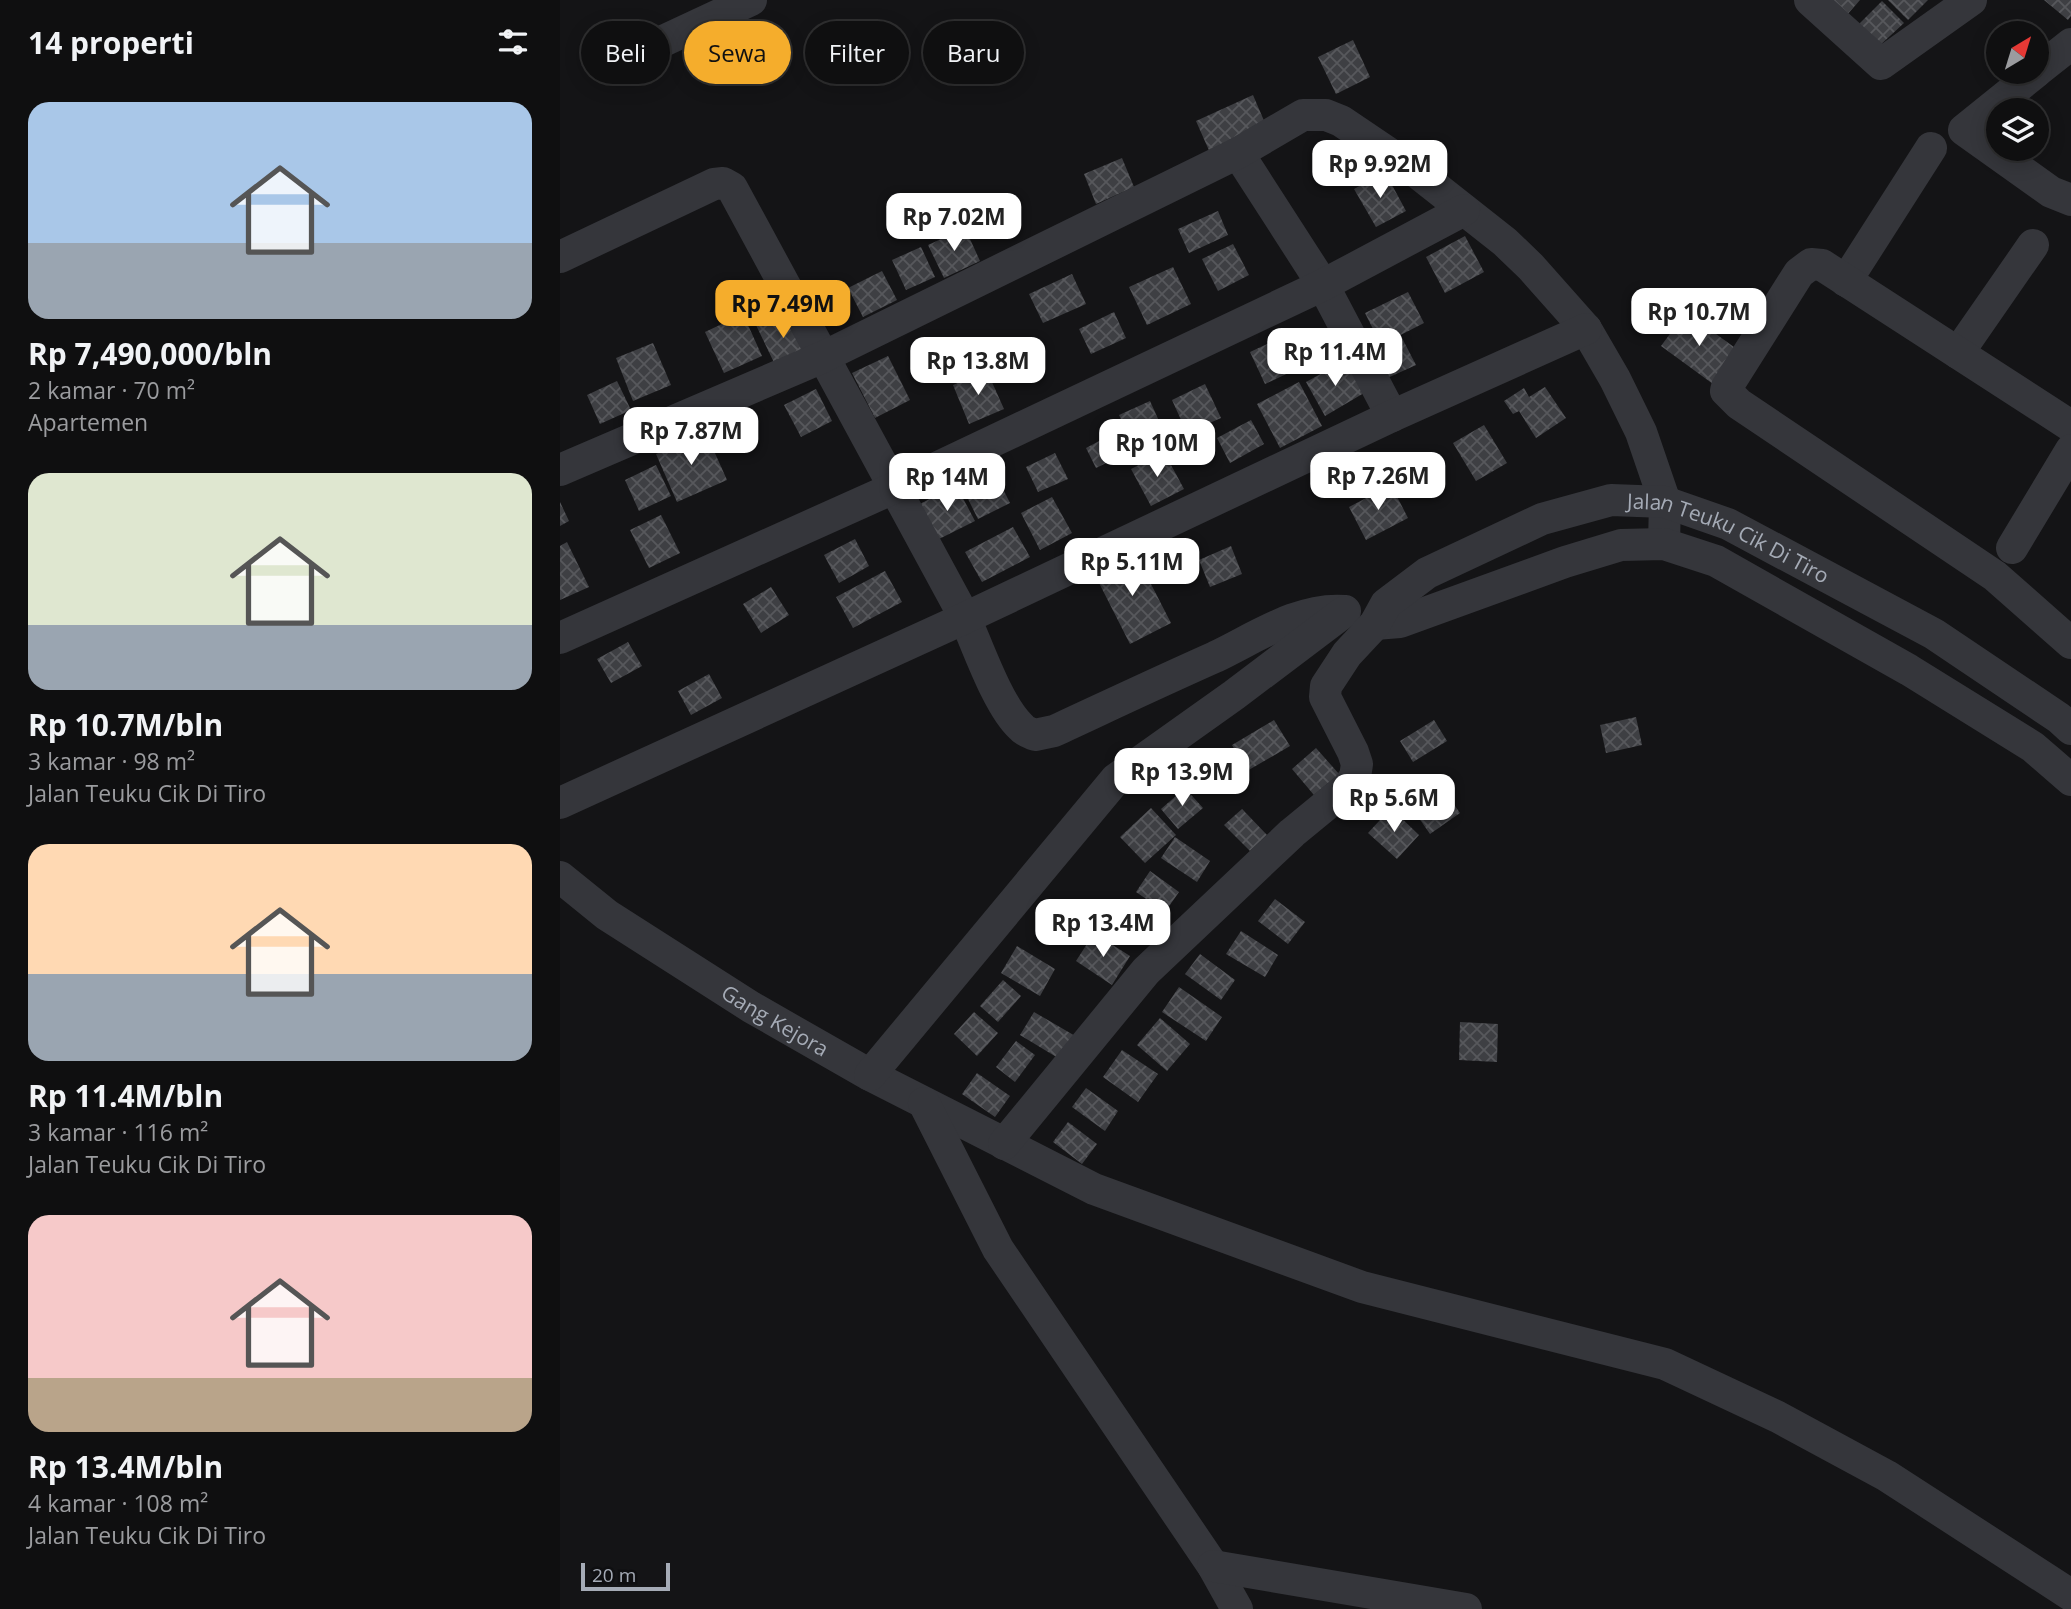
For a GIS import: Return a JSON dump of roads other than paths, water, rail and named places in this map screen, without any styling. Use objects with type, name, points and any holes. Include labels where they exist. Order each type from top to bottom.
[{"type":"street","points":[[670,38],[751,0]]},
{"type":"street","points":[[1810,0],[1881,64],[1962,2]]},
{"type":"street","points":[[2049,61],[2071,44]]},
{"type":"street","points":[[2020,84],[1964,130],[2051,192],[2071,200]]},
{"type":"street","points":[[560,470],[823,357],[1238,153],[1303,115],[1325,115],[1341,121],[1394,157],[1505,242],[1586,329],[1641,432],[1665,502],[1664,544]]},
{"type":"street","points":[[1846,281],[1930,148]]},
{"type":"street","points":[[1238,153],[1323,285],[1392,416]]},
{"type":"street","points":[[560,257],[715,184],[723,183],[732,188],[896,487],[965,618],[1007,710],[1021,728],[1035,736],[1054,731],[1281,624],[1309,614],[1331,610],[1345,611]]},
{"type":"street","points":[[560,638],[896,487],[1323,285],[1464,210]]},
{"type":"street","points":[[1958,353],[2034,245]]},
{"type":"street","points":[[2071,426],[1822,265],[1811,264],[1799,273],[1727,387],[1730,396],[1994,576],[2071,643]]},
{"type":"street","points":[[560,803],[965,618],[1392,416],[1586,329]]},
{"type":"street","points":[[2012,548],[2071,450]]},
{"type":"street","name":"Jalan Teuku Cik Di Tiro","points":[[1004,1144],[1146,971],[1292,833],[1348,787],[1355,777],[1357,764],[1353,752],[1325,697],[1326,685],[1347,654],[1387,617],[1427,573],[1542,519],[1611,500],[1665,502],[1728,524],[1934,634],[2059,718],[2071,729]]},
{"type":"street","name":"Jalan Teuku Cik Di Tiro","points":[[1387,617],[1621,545],[1664,544],[1716,561],[1909,670],[2034,747],[2071,780]]},
{"type":"street","points":[[870,1074],[1116,779],[1345,611],[1379,601],[1387,617]]},
{"type":"street","name":"Gang Kejora","points":[[560,877],[607,915],[751,1007],[923,1103],[1094,1189],[1362,1287],[1665,1364],[1778,1417],[1887,1476],[2071,1595]]},
{"type":"street","points":[[923,1103],[998,1249],[1213,1566],[1237,1609]]},
{"type":"street","points":[[1213,1566],[1466,1609]]}]
